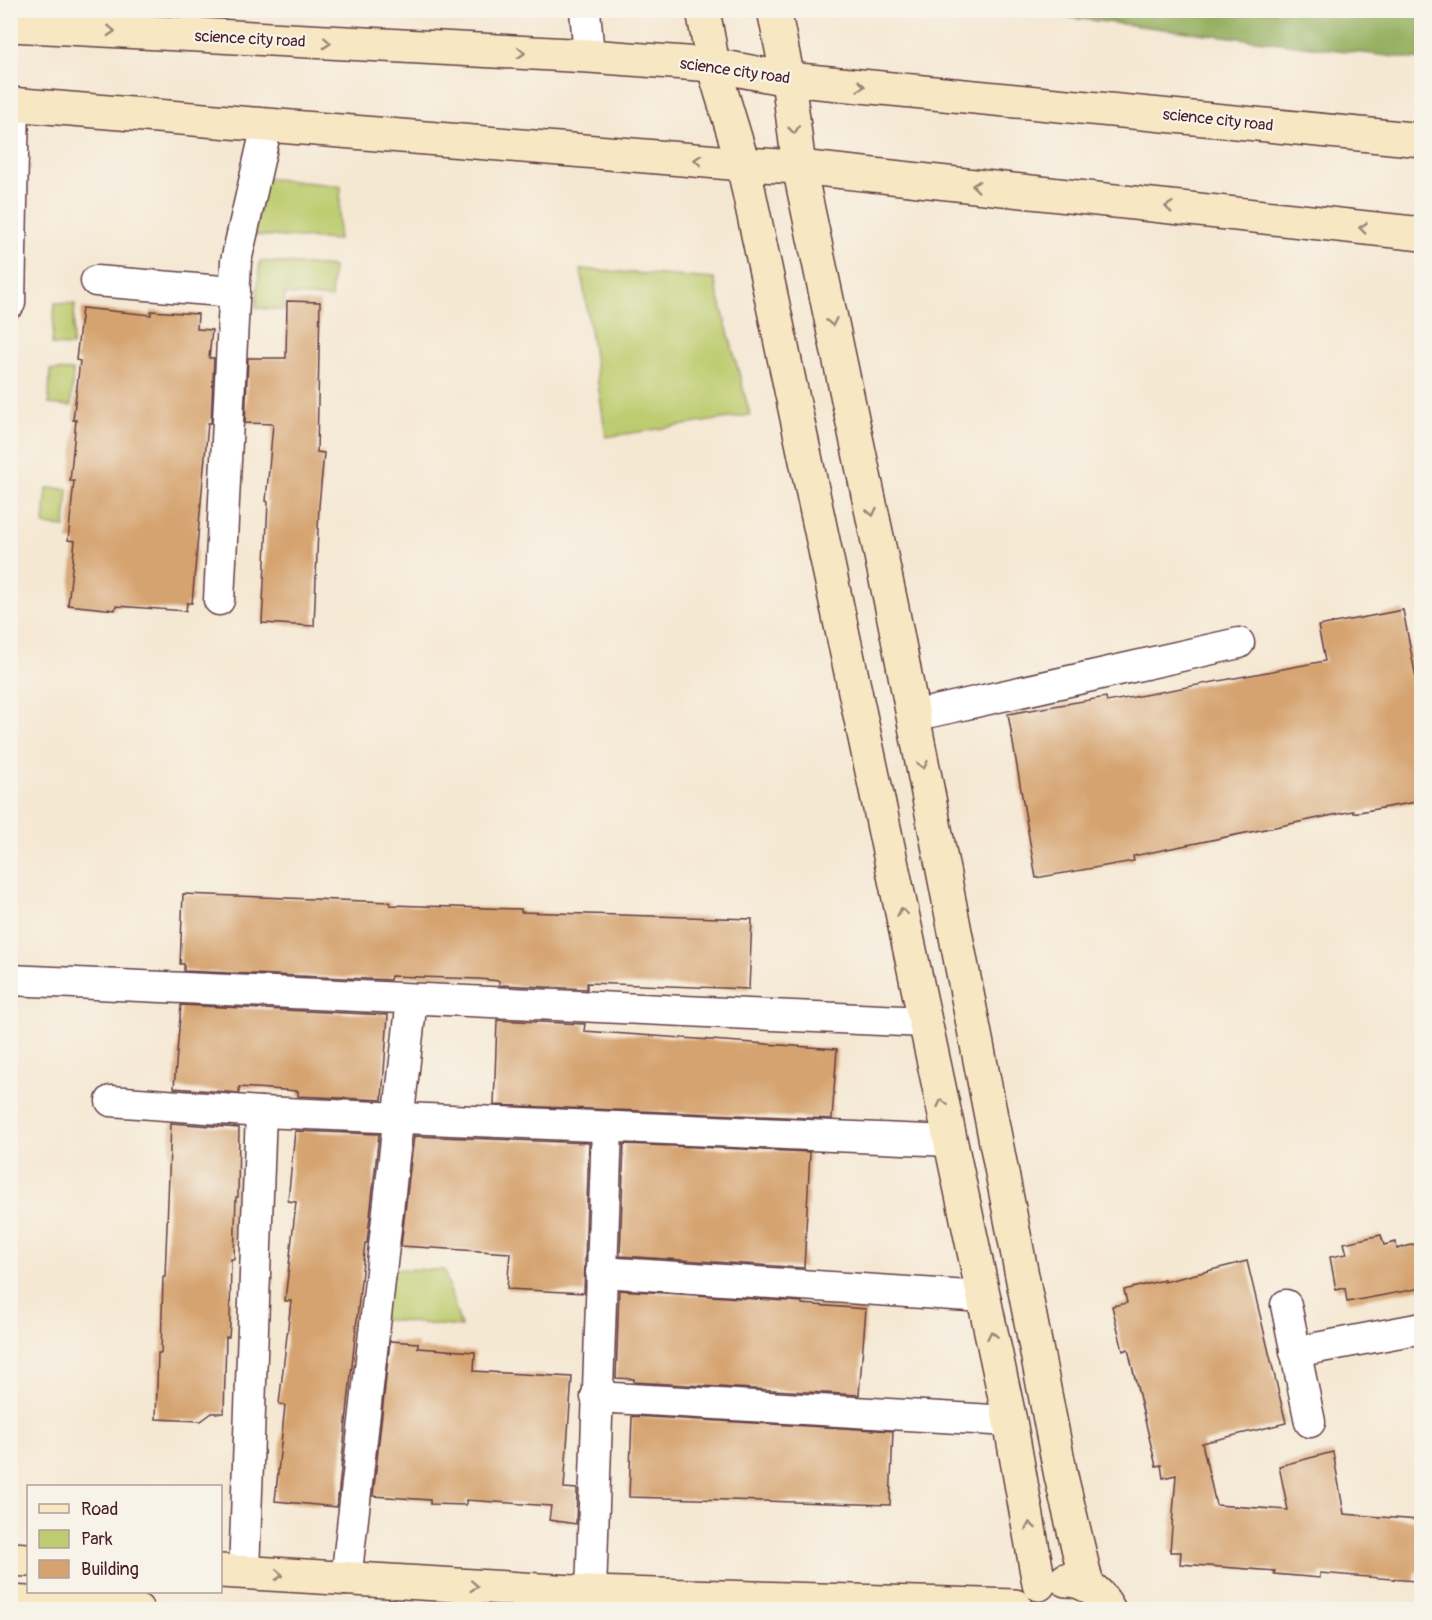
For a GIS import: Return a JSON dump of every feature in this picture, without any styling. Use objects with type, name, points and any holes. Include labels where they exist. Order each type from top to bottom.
[{"type":"street","points":[[585,10],[588,56]]},
{"type":"street","points":[[703,10],[713,65],[743,164],[1010,1421],[1039,1584]]},
{"type":"street","points":[[774,10],[788,80],[799,167],[913,716],[1061,1476],[1087,1585]]},
{"type":"street","name":"science city road","points":[[10,25],[74,20],[713,65],[788,80],[1422,140]]},
{"type":"street","points":[[10,303],[12,104],[799,167],[1422,234]]},
{"type":"street","points":[[219,600],[239,243],[267,124]]},
{"type":"street","points":[[96,281],[235,292]]},
{"type":"street","points":[[913,716],[1239,643]]},
{"type":"street","points":[[10,980],[925,1022]]},
{"type":"street","points":[[346,1580],[412,999]]},
{"type":"street","points":[[111,1101],[261,1112],[951,1142]]},
{"type":"street","points":[[261,1112],[232,1571],[346,1580],[591,1593],[1015,1608],[1025,1593],[1039,1584],[1055,1579],[1071,1580],[1087,1585],[1100,1595],[1109,1610]]},
{"type":"street","points":[[591,1593],[607,1127]]},
{"type":"street","points":[[601,1272],[984,1297]]},
{"type":"street","points":[[1286,1305],[1310,1422]]},
{"type":"street","points":[[1295,1352],[1422,1328]]},
{"type":"street","points":[[596,1396],[1010,1421]]},
{"type":"street","points":[[10,1559],[27,1560]]},
{"type":"street","points":[[10,1602],[137,1610]]},
{"type":"green space","points":[[1015,11],[1421,11],[1421,60]]},
{"type":"green space","points":[[265,178],[341,186],[338,240],[254,235]]},
{"type":"green space","points":[[260,261],[333,267],[331,298],[285,294],[284,310],[256,308]]},
{"type":"green space","points":[[581,269],[714,279],[750,415],[606,437]]},
{"type":"green space","points":[[55,303],[75,304],[72,346],[52,345]]},
{"type":"green space","points":[[50,370],[73,371],[71,406],[49,404]]},
{"type":"green space","points":[[47,488],[68,489],[65,527],[44,525]]},
{"type":"green space","points":[[384,1269],[444,1270],[461,1327],[379,1319]]},
{"type":"building","points":[[287,301],[320,302],[317,452],[324,453],[319,506],[314,626],[262,623],[268,502],[266,501],[273,424],[245,423],[248,358],[286,358]]},
{"type":"building","points":[[82,308],[151,315],[151,311],[198,314],[197,329],[212,330],[209,358],[214,358],[211,423],[208,423],[192,603],[187,603],[186,611],[116,606],[115,610],[68,605],[75,541],[68,540],[74,481],[70,481],[76,420],[73,420],[80,361],[76,360]]},
{"type":"building","points":[[1403,610],[1422,709],[1422,801],[1353,813],[1353,811],[1133,856],[1134,861],[1036,878],[1008,714],[1106,697],[1107,702],[1325,661],[1318,626]]},
{"type":"building","points":[[183,894],[390,902],[390,905],[521,909],[521,912],[752,919],[749,989],[587,983],[587,989],[499,985],[499,981],[479,979],[391,976],[390,980],[184,971],[184,964],[180,964]]},
{"type":"building","points":[[181,1005],[388,1015],[382,1100],[298,1096],[298,1091],[239,1087],[239,1093],[174,1088]]},
{"type":"building","points":[[497,1020],[585,1024],[584,1031],[837,1049],[832,1119],[494,1105]]},
{"type":"building","points":[[171,1123],[239,1128],[238,1197],[236,1197],[234,1259],[231,1259],[230,1324],[229,1337],[226,1337],[224,1413],[212,1413],[201,1421],[156,1419],[158,1353],[161,1353],[163,1277],[165,1277]]},
{"type":"building","points":[[295,1131],[379,1134],[337,1507],[275,1501],[285,1405],[279,1404],[291,1301],[285,1301],[296,1202],[288,1201]]},
{"type":"building","points":[[414,1136],[589,1143],[584,1293],[507,1289],[510,1253],[401,1246]]},
{"type":"building","points":[[624,1144],[810,1152],[804,1268],[620,1256]]},
{"type":"building","points":[[1381,1235],[1384,1245],[1396,1242],[1397,1249],[1422,1242],[1422,1288],[1347,1302],[1345,1288],[1336,1290],[1330,1257],[1347,1254],[1344,1243]]},
{"type":"building","points":[[1247,1261],[1286,1423],[1202,1443],[1216,1505],[1288,1510],[1279,1466],[1333,1452],[1344,1514],[1418,1520],[1417,1533],[1422,1533],[1422,1572],[1415,1572],[1415,1581],[1320,1573],[1320,1578],[1274,1574],[1275,1571],[1180,1564],[1181,1552],[1170,1552],[1176,1475],[1163,1478],[1161,1465],[1156,1466],[1128,1349],[1123,1351],[1112,1306],[1127,1303],[1124,1290]]},
{"type":"building","points":[[619,1290],[802,1302],[802,1304],[866,1309],[859,1395],[634,1382],[634,1379],[616,1378]]},
{"type":"building","points":[[390,1341],[418,1343],[418,1348],[475,1352],[474,1371],[572,1377],[564,1488],[577,1489],[576,1524],[549,1520],[551,1506],[466,1500],[466,1505],[430,1504],[430,1500],[373,1496]]},
{"type":"building","points":[[632,1416],[893,1431],[890,1505],[629,1497]]}]
